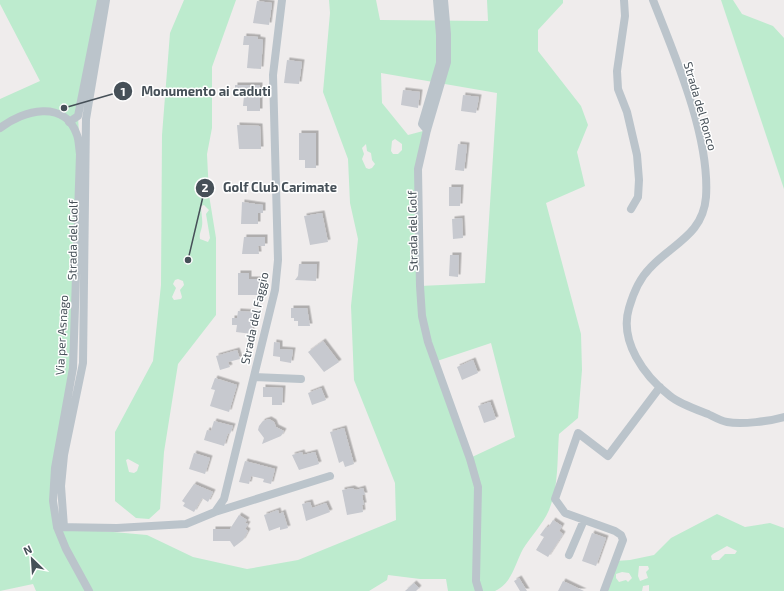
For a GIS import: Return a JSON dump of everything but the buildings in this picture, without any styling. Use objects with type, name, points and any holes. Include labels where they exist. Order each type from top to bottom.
[{"type":"street","points":[[0,128],[26,113],[44,110],[59,114],[69,122],[78,116],[101,0]]},
{"type":"street","name":"Strada del Golf","points":[[61,527],[61,491],[64,455],[83,363],[86,119],[106,0]]},
{"type":"street","name":"Strada del Faggio","points":[[215,512],[224,499],[275,290],[278,260],[274,75],[282,0]]},
{"type":"street","name":"Strada del Golf","points":[[427,130],[422,124],[440,63],[440,35],[437,0]]},
{"type":"street","name":"Strada del Golf","points":[[444,0],[447,34],[447,62],[427,130],[418,169],[420,286],[422,316],[428,342],[470,459],[478,487],[476,581],[480,591]]},
{"type":"street","name":"Strada del Golf","points":[[449,0],[453,34],[452,61],[432,129],[424,168],[425,286],[428,315],[433,341],[469,443],[470,459]]},
{"type":"street","points":[[624,0],[625,16],[617,71],[618,89],[627,112],[637,155],[639,180],[638,198],[631,209]]},
{"type":"street","name":"Strada del Ronco","points":[[653,0],[681,74],[692,110],[703,152],[706,196],[704,213],[695,228],[674,248],[649,268],[637,287],[629,309],[628,334],[634,354],[660,387],[671,397],[728,422],[768,421],[784,417]]},
{"type":"street","name":"Via per Asnago","points":[[69,122],[77,134],[80,162],[73,368],[55,468],[54,501],[66,549],[89,591]]},
{"type":"street","name":"Strada del Faggio","points":[[254,377],[301,379]]},
{"type":"street","points":[[604,591],[622,540],[621,535],[615,531],[565,513],[555,499],[578,433],[608,456],[660,387]]},
{"type":"street","points":[[61,527],[117,528],[186,524],[215,512],[330,476]]},
{"type":"street","points":[[569,555],[584,520]]},
{"type":"green space","points":[[0,0],[101,0],[78,116],[80,154],[73,368],[55,468],[57,527],[147,535],[193,557],[247,569],[298,560],[396,520],[395,483],[354,380],[351,306],[358,239],[350,203],[348,159],[323,92],[330,13],[329,0],[376,0],[380,20],[488,21],[487,0],[563,0],[563,3],[538,30],[538,51],[581,106],[588,125],[577,152],[585,186],[546,203],[581,334],[582,370],[578,418],[559,434],[556,482],[549,510],[544,520],[523,549],[512,573],[501,588],[495,591],[448,591],[446,579],[420,579],[388,575],[387,580],[369,591],[36,591],[33,584],[0,591],[0,99],[40,81],[0,4]],"holes":[[[381,73],[497,93],[485,283],[420,286],[418,169],[427,130],[408,135],[382,103]],[[395,139],[402,144],[402,150],[398,154],[393,154],[391,151],[392,141]],[[366,144],[367,151],[371,153],[372,160],[375,164],[372,168],[366,168],[362,159],[364,154],[362,148]],[[491,343],[515,437],[470,458],[434,362]]]},
{"type":"green space","points":[[184,0],[236,0],[212,67],[212,128],[207,154],[209,195],[216,238],[216,315],[178,364],[164,452],[160,509],[149,519],[136,518],[115,501],[115,432],[153,361],[161,285],[162,135],[170,33]],"holes":[[[204,205],[209,210],[206,214],[210,238],[208,242],[200,239],[202,224],[201,206]],[[178,279],[183,281],[184,285],[180,290],[182,297],[181,299],[174,300],[172,297],[176,288],[173,284],[175,280]],[[128,459],[139,465],[137,471],[134,473],[129,472],[126,460]]]},
{"type":"green space","points":[[721,0],[733,0],[742,14],[773,26],[784,38],[784,189]]},
{"type":"green space","points":[[717,514],[745,527],[770,523],[784,528],[784,591],[649,591],[649,585],[643,586],[642,591],[604,591],[616,561],[654,555],[671,538]],"holes":[[[727,546],[737,551],[735,554],[725,554],[719,560],[712,560],[711,556],[713,554]],[[639,566],[648,566],[649,569],[646,572],[648,578],[640,581],[638,576]],[[622,572],[629,573],[632,578],[628,582],[626,580],[619,582],[616,578],[616,574]]]},
{"type":"place","name":"Monumento ai caduti","points":[[64,108]]},
{"type":"place","name":"Golf Club Carimate","points":[[188,260]]}]
